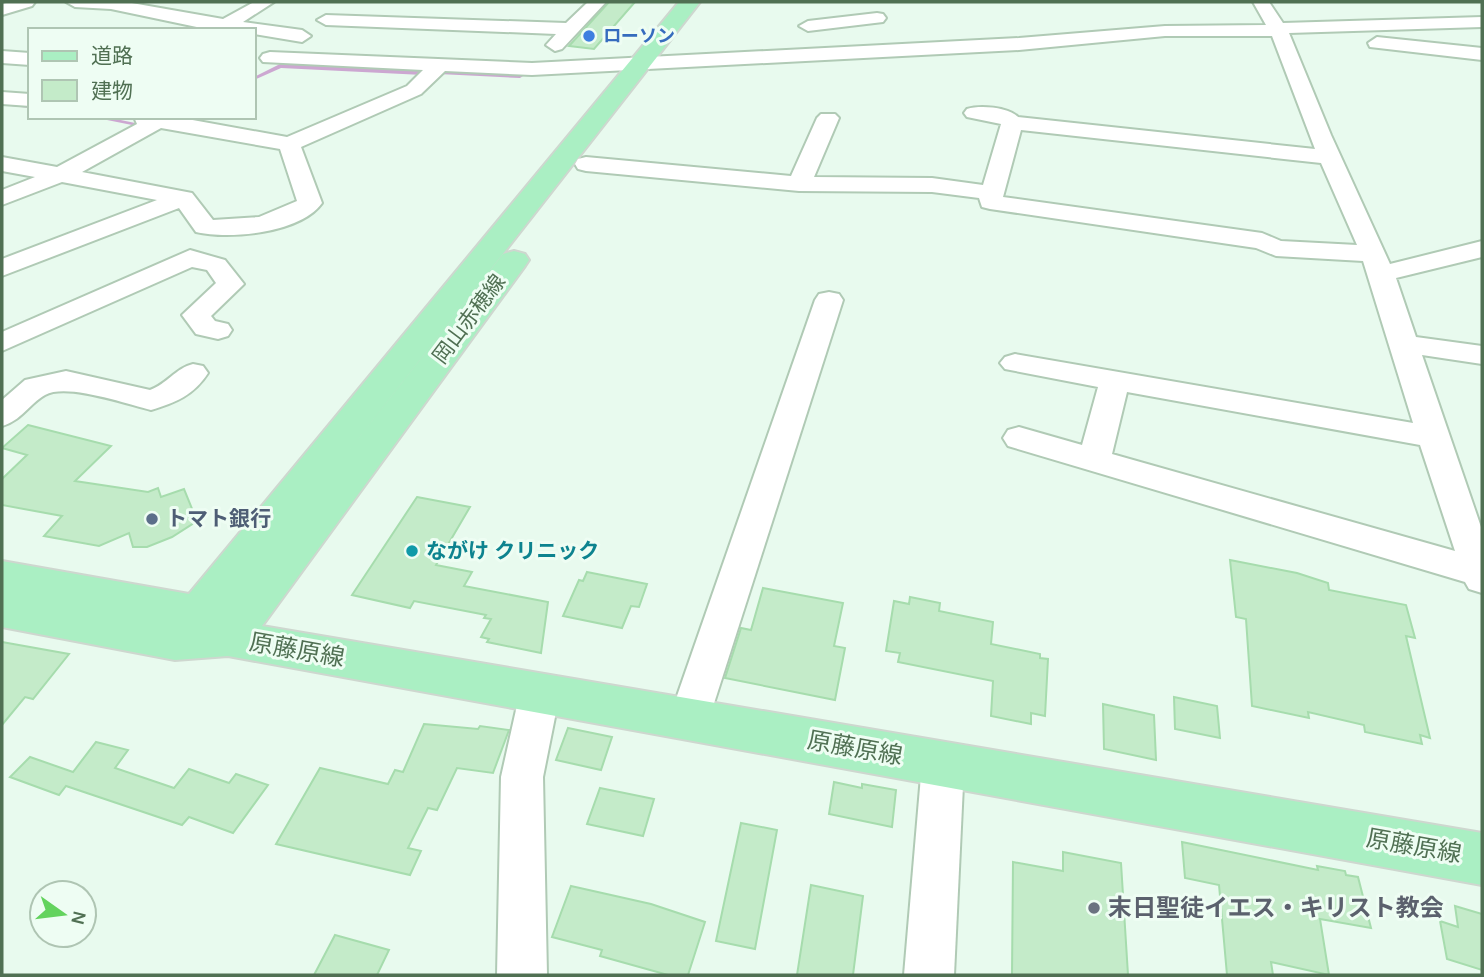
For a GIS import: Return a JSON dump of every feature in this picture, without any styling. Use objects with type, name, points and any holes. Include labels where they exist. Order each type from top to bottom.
[{"type":"main road","name":"岡山赤穂線","points":[[201,631],[586,164],[690,2]]},
{"type":"main road","name":"岡山赤穂線","points":[[201,631],[561,160],[626,85],[653,63],[712,2]]},
{"type":"main road","points":[[2,577],[201,631]]},
{"type":"main road","points":[[2,610],[201,631]]},
{"type":"main road","name":"原藤原線","points":[[201,631],[1482,859]]},
{"type":"street","points":[[2,10],[26,2]]},
{"type":"street","points":[[75,2],[111,4],[221,27],[266,2]]},
{"type":"street","points":[[262,63],[352,2]]},
{"type":"street","points":[[532,69],[597,2]]},
{"type":"street","points":[[807,2],[809,54]]},
{"type":"street","points":[[1261,2],[1279,31],[1378,264],[1406,344],[1433,437],[1481,575]]},
{"type":"street","points":[[1279,31],[1311,26],[1480,13]]},
{"type":"street","points":[[808,26],[877,18]]},
{"type":"street","points":[[326,20],[570,29]]},
{"type":"street","points":[[256,31],[302,36]]},
{"type":"street","points":[[262,63],[532,69],[1020,44],[1165,31],[1279,31],[1482,54]]},
{"type":"street","points":[[2,57],[28,59]]},
{"type":"street","points":[[2,198],[60,175],[162,120],[289,144],[414,90],[439,66]]},
{"type":"street","points":[[2,98],[28,100]]},
{"type":"street","points":[[974,113],[1006,117],[1012,122],[1330,156]]},
{"type":"street","points":[[799,184],[828,118]]},
{"type":"street","points":[[1012,122],[990,202],[1003,206],[1262,241],[1276,248],[1378,264],[1482,249]]},
{"type":"street","points":[[2,164],[184,198],[205,227],[225,230],[295,215],[310,204],[289,144]]},
{"type":"street","points":[[586,164],[799,184],[932,185],[993,193]]},
{"type":"street","points":[[2,268],[184,198]]},
{"type":"street","points":[[2,342],[190,258],[216,265],[231,284],[196,315],[206,328],[218,330]]},
{"type":"street","points":[[690,719],[829,300]]},
{"type":"street","points":[[1406,344],[1482,355]]},
{"type":"street","points":[[1015,363],[1433,437]]},
{"type":"street","points":[[2,416],[36,387],[66,381],[151,400],[172,393],[193,373]]},
{"type":"street","points":[[1094,460],[1115,380]]},
{"type":"street","points":[[1019,438],[1481,575]]},
{"type":"street","points":[[522,975],[522,776],[540,692]]},
{"type":"street","points":[[929,975],[943,764]]},
{"type":"building","points":[[609,2],[635,2],[594,49],[569,46]]},
{"type":"building","points":[[28,425],[111,446],[75,481],[148,492],[158,488],[161,497],[184,489],[197,521],[172,537],[147,547],[133,547],[129,533],[99,546],[44,536],[62,516],[2,505],[2,479],[27,455],[2,448]]},
{"type":"building","points":[[417,497],[470,507],[436,565],[472,572],[464,586],[548,602],[541,653],[487,642],[489,639],[481,637],[491,619],[484,618],[486,615],[414,601],[410,608],[352,595]]},
{"type":"building","points":[[1230,560],[1297,573],[1328,583],[1329,590],[1406,605],[1415,638],[1406,636],[1430,738],[1420,735],[1422,744],[1365,732],[1364,725],[1308,712],[1309,718],[1252,706],[1246,619],[1236,617]]},
{"type":"building","points":[[587,572],[647,584],[639,607],[631,606],[622,628],[563,616],[579,580],[583,581]]},
{"type":"building","points":[[763,588],[843,603],[834,646],[845,648],[835,700],[725,678],[741,628],[751,630]]},
{"type":"building","points":[[910,597],[940,603],[939,611],[993,622],[991,644],[1040,654],[1040,658],[1048,659],[1045,716],[1031,713],[1031,724],[991,716],[993,681],[898,662],[900,653],[886,651],[894,601],[909,604]]},
{"type":"building","points":[[2,642],[69,654],[33,699],[25,697],[2,725]]},
{"type":"building","points":[[1174,697],[1217,706],[1220,738],[1175,729]]},
{"type":"building","points":[[1103,704],[1154,715],[1156,760],[1104,749]]},
{"type":"building","points":[[424,724],[509,730],[493,773],[457,768],[437,810],[428,808],[408,848],[421,851],[410,875],[276,844],[320,768],[388,784],[395,770],[403,772]]},
{"type":"building","points":[[568,728],[612,737],[601,770],[556,760]]},
{"type":"building","points":[[96,742],[128,750],[115,768],[174,788],[189,769],[229,783],[236,774],[268,785],[233,833],[189,817],[182,825],[66,786],[59,795],[10,777],[30,757],[73,772]]},
{"type":"building","points":[[834,782],[862,788],[862,784],[896,790],[892,827],[829,814]]},
{"type":"building","points":[[600,788],[654,799],[643,836],[587,824]]},
{"type":"building","points":[[741,823],[777,830],[755,949],[716,941]]},
{"type":"building","points":[[1182,842],[1318,870],[1317,866],[1345,871],[1346,875],[1358,877],[1371,928],[1320,919],[1329,975],[1271,962],[1273,975],[1227,975],[1219,885],[1185,878]]},
{"type":"building","name":"末日聖徒イエス・キリスト教会","points":[[1063,852],[1121,863],[1128,975],[1012,975],[1013,862],[1063,871]]},
{"type":"building","points":[[811,885],[863,896],[853,975],[797,975]]},
{"type":"building","points":[[571,886],[651,904],[705,922],[688,975],[668,975],[600,956],[602,950],[552,937]]},
{"type":"building","points":[[1455,906],[1482,914],[1482,970],[1447,959],[1440,921],[1458,927]]},
{"type":"building","points":[[335,935],[389,950],[377,975],[314,975]]},
{"type":"waterway","points":[[256,78],[280,66],[423,73]]},
{"type":"waterway","points":[[441,73],[520,76]]},
{"type":"waterway","points":[[2,103],[28,106]]},
{"type":"waterway","points":[[107,119],[137,124]]},
{"type":"place","name":"ローソン","points":[[589,36]]},
{"type":"place","name":"トマト銀行","points":[[152,519]]},
{"type":"place","name":"ながけ クリニック","points":[[412,551]]},
{"type":"place","name":"末日聖徒イエス・キリスト教会","points":[[1094,908]]}]
